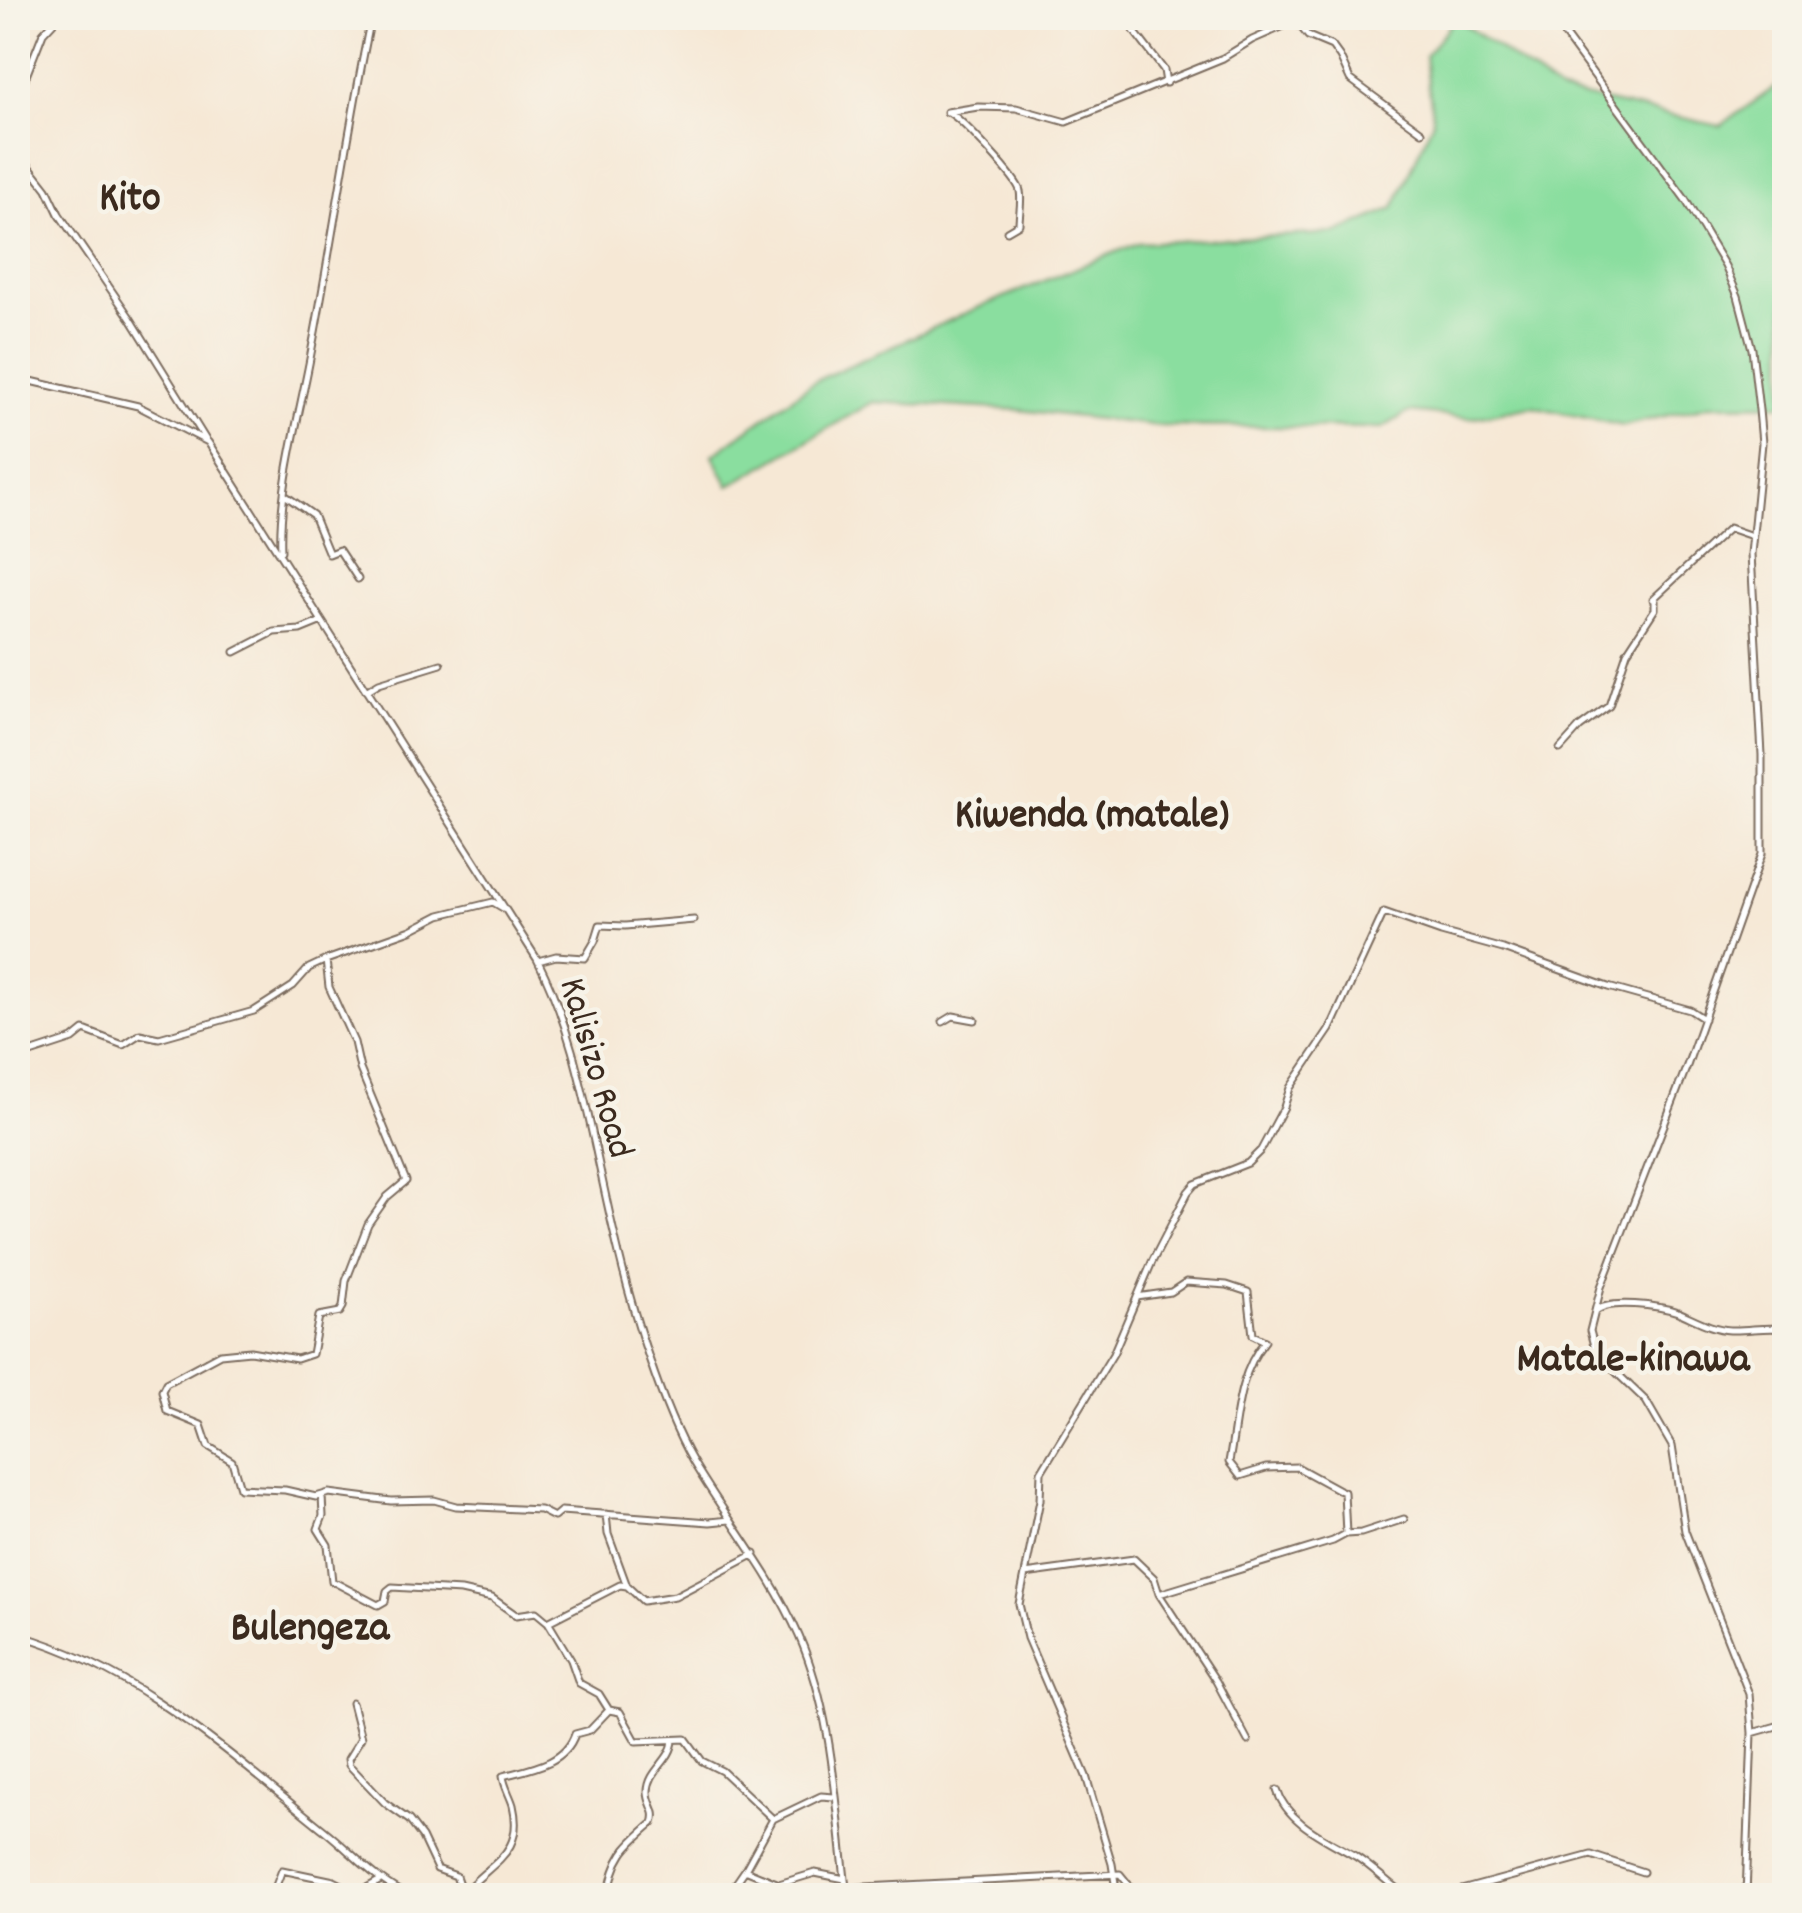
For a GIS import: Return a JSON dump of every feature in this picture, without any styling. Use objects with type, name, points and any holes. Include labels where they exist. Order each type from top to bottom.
[{"type":"street","points":[[18,96],[43,32],[58,18]]},
{"type":"street","points":[[282,556],[280,534],[286,496],[371,18]]},
{"type":"street","points":[[1124,18],[1164,70],[1166,83]]},
{"type":"street","points":[[1552,18],[1686,199],[1734,286],[1752,350],[1761,430],[1752,536],[1762,755],[1762,854],[1592,1316],[1590,1331],[1596,1353],[1646,1401],[1672,1446],[1680,1514],[1749,1694],[1752,1733],[1746,1896]]},
{"type":"street","points":[[1007,230],[1019,224],[1020,188],[1006,167],[992,158],[955,114],[947,112],[978,106],[1016,108],[1066,122],[1166,83],[1298,19],[1308,36],[1332,46],[1350,80],[1422,132]]},
{"type":"street","points":[[18,152],[47,188],[59,214],[131,318],[208,442]]},
{"type":"street","name":"Kalisizo Road","points":[[18,378],[138,406],[208,442],[538,961],[570,1038],[628,1290],[648,1356],[683,1443],[755,1554],[799,1636],[814,1675],[847,1892]]},
{"type":"street","points":[[286,496],[313,514],[329,554],[340,550],[358,579]]},
{"type":"street","points":[[1560,749],[1580,726],[1610,706],[1628,652],[1654,609],[1654,600],[1729,528],[1752,536]]},
{"type":"street","points":[[272,540],[280,534]]},
{"type":"street","points":[[235,652],[274,632],[300,630],[322,621]]},
{"type":"street","points":[[366,691],[379,683],[441,664]]},
{"type":"street","points":[[18,1058],[73,1039],[84,1030],[123,1045],[140,1034],[159,1038],[254,1012],[293,986],[309,968],[326,960],[411,930],[440,915],[494,902],[508,911]]},
{"type":"street","points":[[1117,1896],[1086,1776],[1026,1638],[1019,1604],[1040,1500],[1041,1472],[1112,1354],[1152,1262],[1192,1187],[1248,1162],[1260,1152],[1290,1088],[1330,1029],[1384,912],[1690,1010],[1704,1019]]},
{"type":"street","points":[[538,961],[556,956],[585,958],[600,925],[694,920]]},
{"type":"street","points":[[326,960],[329,988],[354,1042],[360,1070],[406,1181],[387,1197],[368,1224],[346,1281],[344,1307],[340,1312],[318,1316],[312,1354],[297,1359],[250,1351],[220,1354],[166,1384],[162,1391],[170,1414],[196,1422],[204,1430],[208,1446],[232,1461],[239,1487],[540,1510],[554,1517],[561,1510],[710,1522],[730,1520]]},
{"type":"street","points":[[943,1022],[953,1016],[975,1020]]},
{"type":"street","points":[[1137,1298],[1170,1292],[1186,1282],[1227,1285],[1248,1292],[1253,1335],[1265,1341],[1250,1359],[1236,1408],[1229,1462],[1240,1476],[1266,1468],[1297,1468],[1344,1492],[1346,1534]]},
{"type":"street","points":[[1592,1316],[1600,1306],[1616,1302],[1675,1311],[1696,1322],[1727,1330],[1784,1329]]},
{"type":"street","points":[[322,1496],[323,1516],[318,1529],[328,1545],[332,1581],[378,1605],[385,1601],[392,1587],[461,1591],[492,1598],[516,1615],[536,1612],[548,1622],[571,1660],[579,1683],[599,1694],[609,1710],[620,1712],[636,1740],[689,1741],[702,1760],[722,1772],[772,1819]]},
{"type":"street","points":[[606,1514],[608,1534],[627,1586],[643,1602],[674,1596],[755,1554]]},
{"type":"street","points":[[1159,1594],[1404,1519]]},
{"type":"street","points":[[1023,1574],[1134,1559],[1154,1578],[1159,1594],[1216,1681],[1248,1740]]},
{"type":"street","points":[[548,1622],[609,1588],[627,1586]]},
{"type":"street","points":[[18,1636],[94,1664],[175,1714],[256,1773],[380,1881],[408,1896]]},
{"type":"street","points":[[352,1703],[361,1738],[347,1762],[362,1781],[406,1817],[422,1837],[437,1868],[456,1876],[462,1895],[507,1853],[514,1840],[514,1809],[503,1776],[554,1759],[569,1748],[575,1734],[590,1730],[609,1710]]},
{"type":"street","points":[[1752,1733],[1784,1724]]},
{"type":"street","points":[[609,1896],[612,1873],[631,1840],[653,1824],[656,1812],[648,1789],[655,1772],[672,1752],[673,1740]]},
{"type":"street","points":[[1277,1790],[1283,1806],[1294,1816],[1331,1844],[1359,1858],[1407,1896]]},
{"type":"street","points":[[727,1896],[772,1819],[822,1796],[835,1797]]},
{"type":"street","points":[[1438,1896],[1591,1855],[1644,1872]]},
{"type":"street","points":[[272,1896],[282,1870],[334,1881],[358,1893],[380,1881]]},
{"type":"street","points":[[744,1870],[779,1884],[815,1874],[845,1879]]},
{"type":"street","points":[[847,1892],[1114,1874],[1124,1876],[1138,1896]]},
{"type":"green space","points":[[1455,18],[1560,92],[1720,126],[1784,81],[1784,404],[1710,405],[1623,426],[1532,406],[1470,418],[1409,412],[1382,428],[1160,426],[1019,410],[873,402],[729,486],[713,455],[815,381],[975,309],[1138,243],[1337,233],[1394,208],[1433,121],[1425,56]]},
{"type":"district","name":"Kito","points":[[130,194]]},
{"type":"district","name":"Kiwenda (matale)","points":[[1092,811]]},
{"type":"district","name":"Matale-kinawa","points":[[1633,1355]]},
{"type":"district","name":"Bulengeza","points":[[310,1624]]}]
